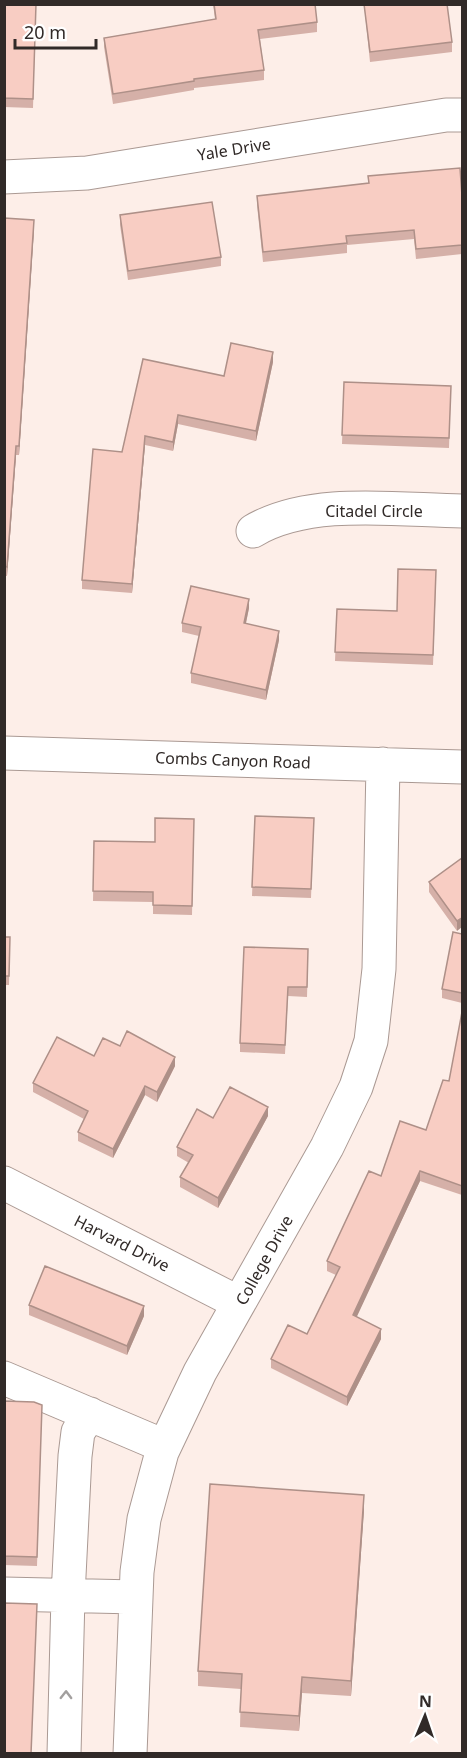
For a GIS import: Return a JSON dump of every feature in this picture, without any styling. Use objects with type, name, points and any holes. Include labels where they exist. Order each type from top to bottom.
[{"type":"street","name":"Yale Drive","points":[[4,177],[87,173],[446,115],[462,115]]},
{"type":"street","name":"Citadel Circle","points":[[253,531],[267,523],[331,508],[462,511]]},
{"type":"street","name":"Combs Canyon Road","points":[[4,753],[462,766]]},
{"type":"street","name":"College Drive","points":[[130,1754],[137,1572],[144,1519],[164,1446],[200,1372],[327,1147],[356,1087],[371,1041],[379,969],[383,764]]},
{"type":"street","name":"Harvard Drive","points":[[4,1183],[239,1303]]},
{"type":"street","points":[[4,1378],[164,1446]]},
{"type":"street","points":[[64,1754],[68,1596],[75,1456],[78,1432],[90,1414]]},
{"type":"street","points":[[4,1594],[136,1598]]},
{"type":"building","points":[[4,4],[36,4],[33,99],[4,98]]},
{"type":"building","points":[[214,4],[315,4],[317,22],[258,30],[264,70],[194,79],[194,81],[113,94],[104,38],[216,19]]},
{"type":"building","points":[[364,4],[447,4],[452,42],[370,52]]},
{"type":"building","points":[[460,168],[462,245],[416,249],[414,230],[346,236],[347,243],[263,252],[257,196],[369,183],[368,176]]},
{"type":"building","points":[[212,202],[221,257],[128,271],[120,215]]},
{"type":"building","points":[[4,218],[34,220],[19,446],[16,446],[7,567],[4,566]]},
{"type":"building","points":[[231,343],[273,352],[256,431],[178,415],[173,442],[145,436],[132,584],[82,580],[93,449],[122,452],[143,359],[224,376]]},
{"type":"building","points":[[344,382],[451,386],[449,438],[342,435]]},
{"type":"building","points":[[398,569],[436,570],[433,655],[335,652],[337,609],[397,611]]},
{"type":"building","points":[[191,586],[249,599],[244,623],[279,631],[266,690],[191,673],[201,627],[182,623]]},
{"type":"building","points":[[255,816],[314,818],[311,889],[252,887]]},
{"type":"building","points":[[155,818],[194,819],[192,906],[153,905],[153,892],[93,891],[94,841],[155,842]]},
{"type":"building","points":[[462,858],[462,918],[457,921],[429,882]]},
{"type":"building","points":[[453,932],[462,934],[462,993],[442,989]]},
{"type":"building","points":[[4,937],[10,937],[9,976],[4,976]]},
{"type":"building","points":[[244,947],[308,949],[307,987],[288,987],[285,1045],[240,1043]]},
{"type":"building","points":[[462,1012],[462,1186],[420,1171],[353,1315],[381,1329],[347,1397],[271,1359],[288,1325],[307,1334],[340,1267],[327,1261],[369,1171],[381,1176],[400,1121],[426,1130],[443,1080],[449,1081]]},
{"type":"building","points":[[127,1031],[175,1057],[157,1092],[145,1086],[113,1149],[78,1132],[88,1111],[33,1083],[57,1037],[94,1056],[103,1038],[120,1046]]},
{"type":"building","points":[[230,1087],[268,1107],[218,1198],[180,1177],[193,1155],[177,1147],[197,1109],[213,1118]]},
{"type":"building","points":[[45,1266],[144,1306],[127,1346],[29,1305]]},
{"type":"building","points":[[4,1401],[34,1402],[42,1405],[37,1557],[4,1556]]},
{"type":"building","points":[[210,1484],[364,1495],[351,1681],[302,1677],[299,1716],[240,1712],[242,1674],[198,1671]]},
{"type":"building","points":[[4,1603],[37,1604],[31,1754],[4,1754]]}]
